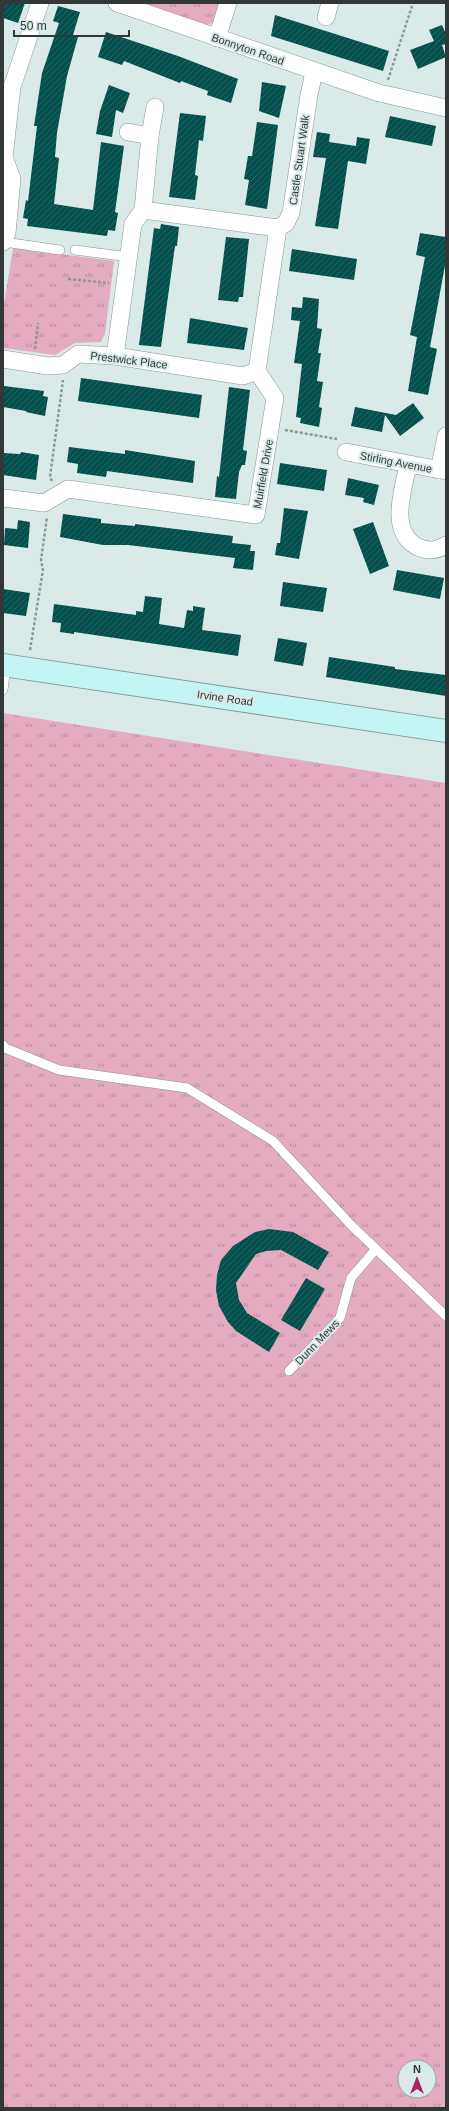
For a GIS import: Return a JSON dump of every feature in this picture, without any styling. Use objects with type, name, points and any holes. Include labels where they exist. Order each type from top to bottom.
[{"type":"main road","name":"Irvine Road","points":[[5,665],[446,732]]},
{"type":"street","points":[[4,242],[12,179],[4,157],[7,87],[40,3]]},
{"type":"street","points":[[217,38],[228,3]]},
{"type":"street","name":"Bonnyton Road","points":[[127,5],[314,72],[383,94],[446,108]]},
{"type":"street","name":"Castle Stuart Walk","points":[[278,228],[286,223],[291,213],[309,95],[314,72]]},
{"type":"street","points":[[115,356],[133,224],[143,210],[150,136],[155,107]]},
{"type":"street","points":[[128,132],[150,136]]},
{"type":"street","points":[[143,210],[278,228],[257,371]]},
{"type":"street","name":"Prestwick Place","points":[[63,365],[78,354],[115,356],[243,376],[257,371]]},
{"type":"street","points":[[3,359],[48,366],[63,365]]},
{"type":"street","name":"Muirfield Drive","points":[[44,503],[68,489],[256,515],[275,398],[257,371]]},
{"type":"street","points":[[443,471],[446,436]]},
{"type":"street","name":"Stirling Avenue","points":[[346,452],[443,471]]},
{"type":"street","points":[[408,465],[399,508],[402,529],[409,542],[419,548],[432,551],[446,545]]},
{"type":"street","points":[[3,498],[44,503]]},
{"type":"lane","points":[[4,242],[60,250]]},
{"type":"lane","points":[[75,250],[129,257]]},
{"type":"lane","points":[[3,690],[5,665]]},
{"type":"lane","points":[[3,1045],[5,1048],[59,1070],[187,1088],[273,1141],[376,1249],[446,1316]]},
{"type":"lane","name":"Dunn Mews","points":[[289,1371],[340,1318],[351,1278],[376,1249]]},
{"type":"path","points":[[383,94],[413,3]]},
{"type":"path","points":[[68,279],[124,285]]},
{"type":"path","points":[[33,364],[38,323]]},
{"type":"path","points":[[59,494],[50,477],[63,377],[63,365]]},
{"type":"path","points":[[271,427],[345,440],[346,452]]},
{"type":"path","points":[[27,669],[43,570],[41,560],[47,515],[44,503]]},
{"type":"green space","points":[[145,3],[219,3],[213,22],[203,28]]},
{"type":"green space","points":[[13,248],[114,261],[105,334],[101,342],[75,343],[55,355],[3,348],[3,310]]},
{"type":"green space","points":[[3,713],[446,783],[446,2108],[3,2108]]},
{"type":"building","points":[[3,3],[25,3],[18,23],[3,18]]},
{"type":"building","points":[[58,6],[80,12],[73,35],[78,37],[67,76],[57,133],[55,157],[59,158],[54,204],[93,210],[101,142],[124,146],[115,212],[118,213],[115,231],[108,230],[107,236],[27,226],[28,219],[23,218],[26,200],[28,201],[37,126],[34,126],[42,73],[59,23],[53,21]]},
{"type":"building","points":[[275,15],[389,51],[383,71],[271,36]]},
{"type":"building","points":[[442,25],[446,34],[446,44],[442,45],[446,57],[418,69],[410,50],[434,41],[429,30]]},
{"type":"building","points":[[106,32],[178,56],[238,79],[231,103],[207,95],[208,91],[181,81],[180,83],[124,61],[122,65],[98,57]]},
{"type":"building","points":[[262,82],[286,86],[279,118],[259,111]]},
{"type":"building","points":[[109,85],[130,93],[123,113],[116,110],[112,137],[96,134],[100,111]]},
{"type":"building","points":[[180,113],[206,116],[203,141],[199,140],[195,175],[198,176],[195,200],[169,197]]},
{"type":"building","points":[[390,116],[436,126],[432,146],[385,137]]},
{"type":"building","points":[[257,122],[278,125],[267,209],[245,205],[249,180],[244,179],[248,156],[252,156]]},
{"type":"building","points":[[317,132],[330,134],[329,142],[356,146],[357,137],[370,139],[366,164],[348,161],[338,229],[315,226],[326,158],[313,157]]},
{"type":"building","points":[[161,224],[179,227],[161,347],[139,345],[154,228],[160,229]]},
{"type":"building","points":[[420,233],[446,237],[446,260],[430,347],[437,349],[428,395],[408,391],[417,337],[410,335],[425,257],[416,255]]},
{"type":"building","points":[[226,237],[249,239],[243,297],[239,297],[238,302],[218,300]]},
{"type":"building","points":[[292,249],[357,259],[354,280],[289,271]]},
{"type":"building","points":[[303,297],[319,299],[317,328],[322,329],[318,353],[321,353],[317,381],[323,382],[319,407],[322,408],[319,427],[300,423],[301,418],[296,417],[302,364],[294,363],[300,321],[291,320],[292,307],[302,308]]},
{"type":"building","points":[[190,318],[248,328],[244,350],[187,343]]},
{"type":"building","points":[[81,378],[202,395],[199,418],[78,401]]},
{"type":"building","points":[[4,386],[44,391],[43,396],[48,397],[45,416],[3,407]]},
{"type":"building","points":[[229,387],[250,390],[243,450],[247,451],[245,465],[242,465],[239,472],[236,499],[215,497],[217,476],[219,477]]},
{"type":"building","points":[[413,403],[424,418],[400,436],[385,415],[382,432],[351,426],[355,407],[396,415]]},
{"type":"building","points":[[69,447],[125,454],[125,450],[195,461],[193,483],[107,471],[106,477],[77,473],[78,464],[67,462]]},
{"type":"building","points":[[21,452],[39,455],[36,480],[3,475],[3,453],[20,454]]},
{"type":"building","points":[[280,463],[327,470],[324,491],[277,484]]},
{"type":"building","points":[[348,478],[379,485],[374,505],[363,502],[364,498],[345,495]]},
{"type":"building","points":[[284,508],[308,511],[299,559],[275,555],[277,543],[280,543]]},
{"type":"building","points":[[63,514],[101,519],[101,523],[135,526],[135,524],[233,536],[232,543],[251,545],[250,551],[255,551],[253,570],[233,568],[235,558],[128,545],[103,545],[60,537]]},
{"type":"building","points":[[18,520],[30,522],[28,548],[4,545],[5,528],[17,529]]},
{"type":"building","points":[[373,522],[389,566],[370,574],[353,529]]},
{"type":"building","points":[[397,570],[444,578],[440,599],[393,590]]},
{"type":"building","points":[[283,582],[327,588],[323,612],[280,606]]},
{"type":"building","points":[[3,589],[30,593],[26,616],[3,613]]},
{"type":"building","points":[[145,596],[162,598],[159,624],[184,628],[187,610],[193,611],[193,606],[205,608],[202,630],[241,635],[238,656],[74,632],[74,634],[60,632],[61,623],[52,622],[54,604],[136,615],[136,611],[143,612]]},
{"type":"building","points":[[278,638],[307,643],[303,666],[274,661]]},
{"type":"building","points":[[329,657],[395,667],[395,669],[446,675],[446,696],[326,677]]},
{"type":"building","points":[[269,1229],[293,1232],[329,1252],[318,1270],[281,1250],[266,1251],[256,1254],[236,1283],[239,1300],[247,1313],[280,1333],[269,1352],[236,1331],[228,1322],[219,1306],[216,1290],[217,1275],[221,1260],[233,1246],[255,1232]]},
{"type":"building","points":[[306,1278],[325,1289],[300,1331],[281,1320]]}]
